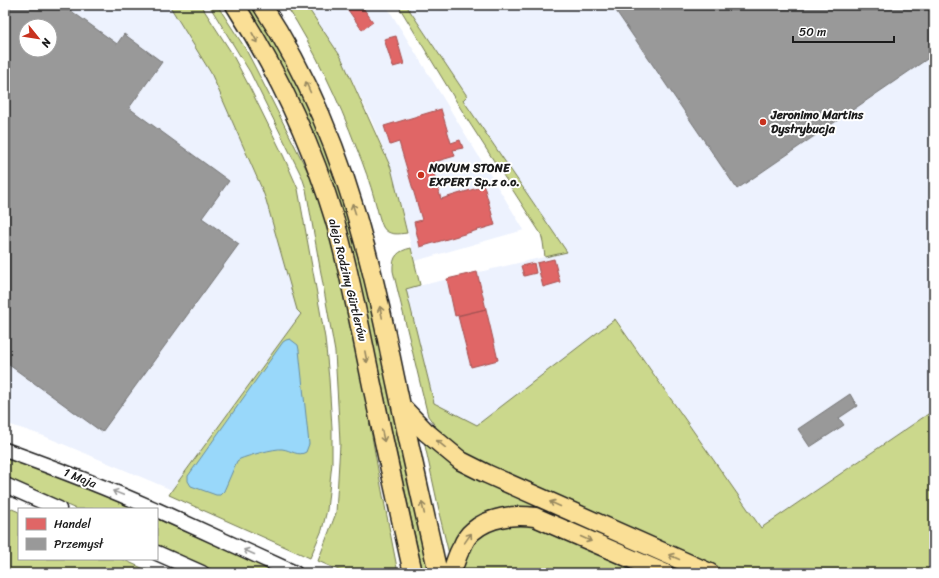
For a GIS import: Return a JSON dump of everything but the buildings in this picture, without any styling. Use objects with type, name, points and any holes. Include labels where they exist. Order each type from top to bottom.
[{"type":"main road","name":"aleja Rodziny Gürtlerów","points":[[235,5],[254,34],[298,121],[313,157],[335,222],[354,296],[374,398],[413,573]]},
{"type":"main road","name":"aleja Rodziny Gürtlerów","points":[[262,5],[300,69],[334,149],[347,186],[365,246],[376,291],[438,573]]},
{"type":"main road","points":[[400,405],[426,432],[461,461],[710,573]]},
{"type":"main road","points":[[451,573],[461,548],[472,532],[484,524],[503,517],[524,515],[535,517],[664,573]]},
{"type":"street","name":"1 Maja","points":[[5,450],[74,475],[152,508]]},
{"type":"street","points":[[5,485],[56,508]]},
{"type":"street","points":[[158,510],[289,571]]},
{"type":"street","points":[[158,553],[202,573]]},
{"type":"shaded area","points":[[5,5],[169,5],[211,73],[266,200],[297,310],[301,314],[172,490],[44,436],[5,423]]},
{"type":"shaded area","points":[[306,5],[386,5],[524,230],[415,261],[391,168],[372,121],[341,57]]},
{"type":"shaded area","name":"Jeronimo Martins Dystrybucja","points":[[406,5],[934,5],[934,410],[761,528],[616,319],[477,426],[434,403],[405,289],[566,252],[462,99],[467,96]]},
{"type":"green space","points":[[169,5],[200,5],[202,7],[231,52],[249,86],[298,189],[325,338],[332,428],[332,463],[327,510],[322,530],[310,558],[169,495],[301,314],[297,310],[262,189],[211,73]]},
{"type":"green space","points":[[209,5],[217,5],[245,48],[320,198],[335,251],[362,380],[398,573],[345,573],[318,561],[336,513],[340,444],[335,352],[306,189],[302,177],[250,72]]},
{"type":"green space","points":[[244,5],[253,5],[275,41],[305,99],[335,173],[366,281],[430,573],[423,573],[368,321]]},
{"type":"green space","points":[[286,5],[306,5],[341,57],[391,168],[407,233],[391,233],[383,227],[360,155],[342,112],[316,57]]},
{"type":"green space","points":[[398,5],[406,5],[467,96],[463,100],[567,252],[545,257],[541,234],[467,119]]},
{"type":"green space","points":[[411,248],[420,285],[406,289],[434,403],[477,425],[615,319],[761,528],[934,410],[934,573],[726,573],[527,485],[460,453],[441,434],[428,416],[393,271],[395,258],[397,255]]},
{"type":"green space","points":[[424,441],[694,573],[681,573],[552,516],[527,509],[449,554]]},
{"type":"green space","points":[[5,457],[75,483],[133,508],[74,508],[5,478]]},
{"type":"green space","points":[[5,506],[18,512],[18,560],[124,560],[153,573],[5,573]]},
{"type":"green space","points":[[158,519],[277,573],[220,573],[158,545]]},
{"type":"green space","points":[[524,522],[649,573],[459,573],[466,554],[479,537],[495,526]]},
{"type":"water","points":[[290,339],[298,345],[299,350],[309,444],[306,452],[297,454],[278,449],[261,452],[240,459],[237,461],[224,491],[220,495],[191,486],[188,481],[188,476],[283,342]]},
{"type":"place","name":"Jeronimo Martins Dystrybucja","points":[[763,122]]},
{"type":"place","name":"NOVUM STONE EXPERT Sp.z o.o.","points":[[421,175]]}]
